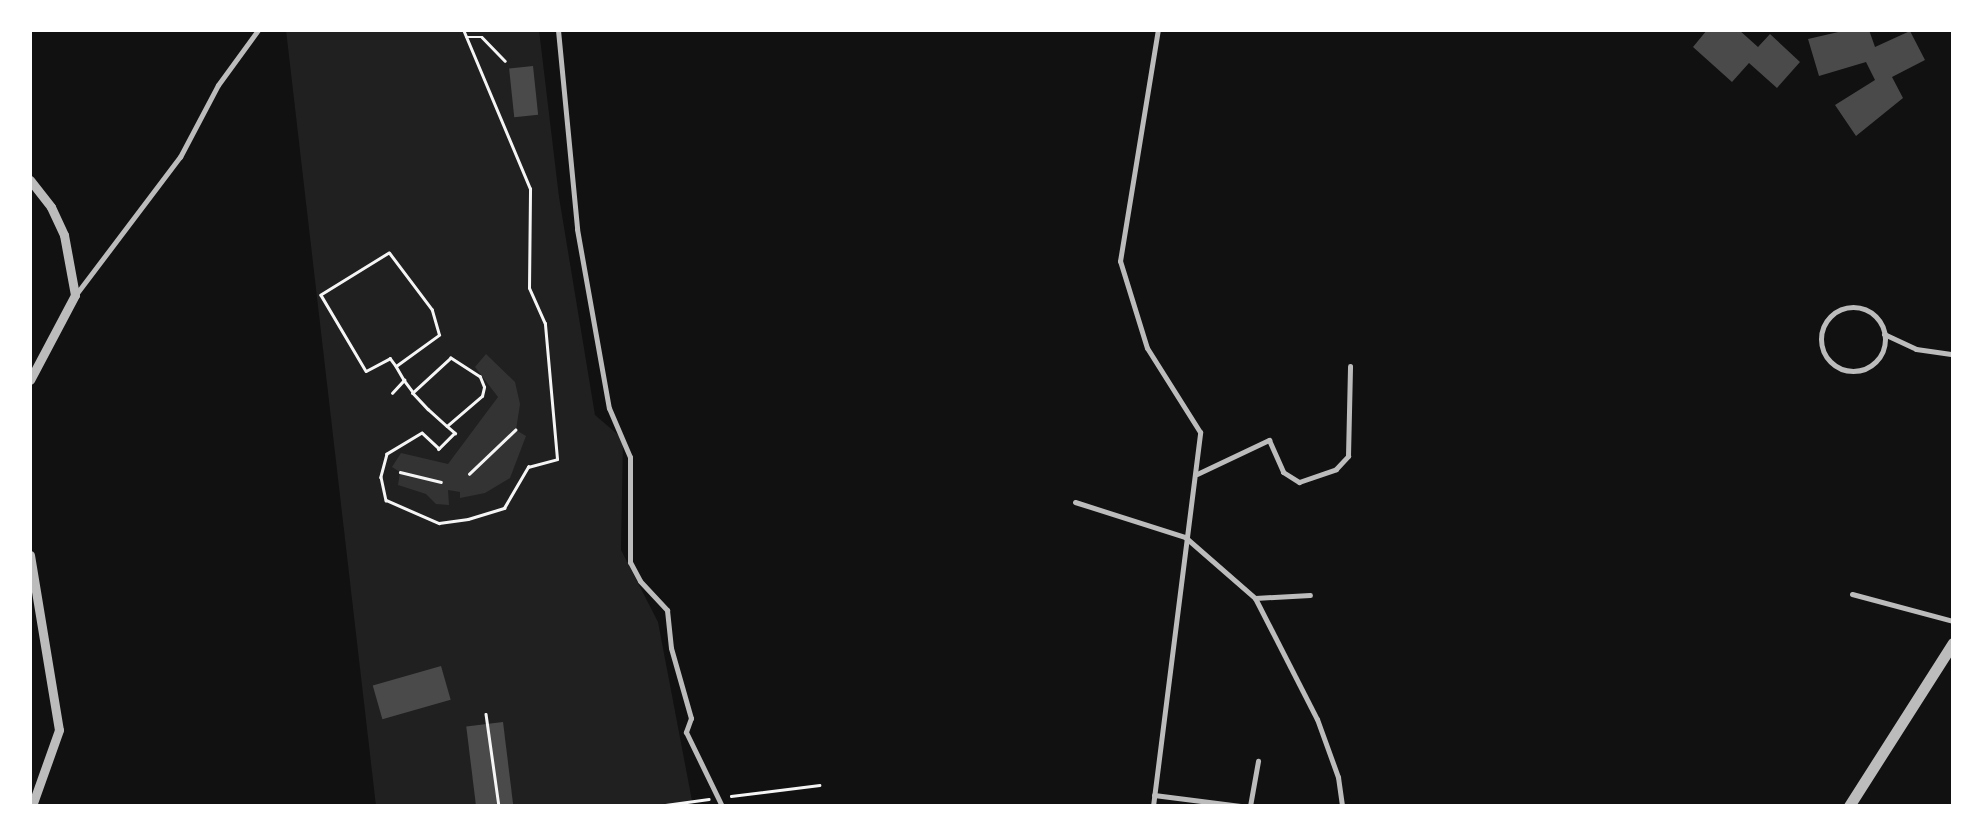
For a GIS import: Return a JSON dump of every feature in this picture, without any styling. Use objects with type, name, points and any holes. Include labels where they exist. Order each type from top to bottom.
[{"type":"street","points":[[30,180],[52,207],[64,235],[75,295],[30,380]]},
{"type":"street","points":[[30,555],[59,730],[32,801]]},
{"type":"street","points":[[1848,806],[1925,692],[1953,642]]},
{"type":"lane","points":[[75,295],[180,157],[218,84],[258,30]]},
{"type":"lane","points":[[558,30],[580,246],[609,408],[630,457],[630,562],[640,581],[667,610],[671,648],[691,718],[686,732],[722,806]]},
{"type":"lane","points":[[1153,806],[1200,432],[1147,348],[1120,261],[1158,30]]},
{"type":"lane","points":[[1884,334],[1881,354],[1866,369],[1856,371],[1828,360],[1820,340],[1827,320],[1844,308],[1865,310],[1884,334],[1916,348],[1953,354]]},
{"type":"lane","points":[[1197,474],[1269,440],[1283,472],[1299,482],[1336,469],[1348,456],[1350,366]]},
{"type":"lane","points":[[1075,502],[1185,537],[1255,598],[1316,719],[1338,778],[1342,806]]},
{"type":"lane","points":[[1852,594],[1953,621]]},
{"type":"lane","points":[[1255,598],[1310,595]]},
{"type":"lane","points":[[1250,806],[1258,761]]},
{"type":"lane","points":[[1154,795],[1240,806]]},
{"type":"path","points":[[396,366],[439,335],[432,310],[389,253],[321,294],[366,371],[390,358],[414,393],[455,433],[439,449],[422,433],[388,454],[381,476],[386,500],[440,523],[468,519],[504,508],[528,467],[556,459],[545,324],[529,288],[530,189],[463,30]]},
{"type":"path","points":[[466,36],[482,37],[505,61]]},
{"type":"path","points":[[414,393],[451,358],[480,377],[482,396],[446,426]]},
{"type":"path","points":[[392,393],[404,380]]},
{"type":"path","points":[[470,474],[516,430]]},
{"type":"path","points":[[400,472],[441,482]]},
{"type":"path","points":[[486,714],[499,806]]},
{"type":"path","points":[[658,806],[819,786]]},
{"type":"shaded area","points":[[286,30],[539,30],[559,197],[595,415],[623,439],[621,550],[658,622],[693,806],[376,806]]},
{"type":"shaded area","points":[[486,354],[515,382],[520,404],[516,430],[526,436],[510,478],[485,493],[460,498],[460,492],[448,490],[449,505],[436,504],[426,494],[398,485],[400,472],[392,467],[401,453],[448,464],[498,397],[475,367]]},
{"type":"building","points":[[1707,30],[1739,30],[1758,47],[1770,34],[1800,62],[1777,88],[1749,63],[1732,82],[1693,47]]},
{"type":"building","points":[[1847,30],[1869,30],[1875,47],[1910,31],[1925,60],[1892,77],[1903,98],[1856,136],[1835,105],[1875,80],[1866,62],[1819,76],[1808,39]]},
{"type":"building","points":[[533,66],[538,115],[514,117],[509,69]]},
{"type":"building","points":[[441,666],[451,700],[382,719],[373,686]]},
{"type":"building","points":[[503,722],[513,806],[476,806],[466,727]]}]
